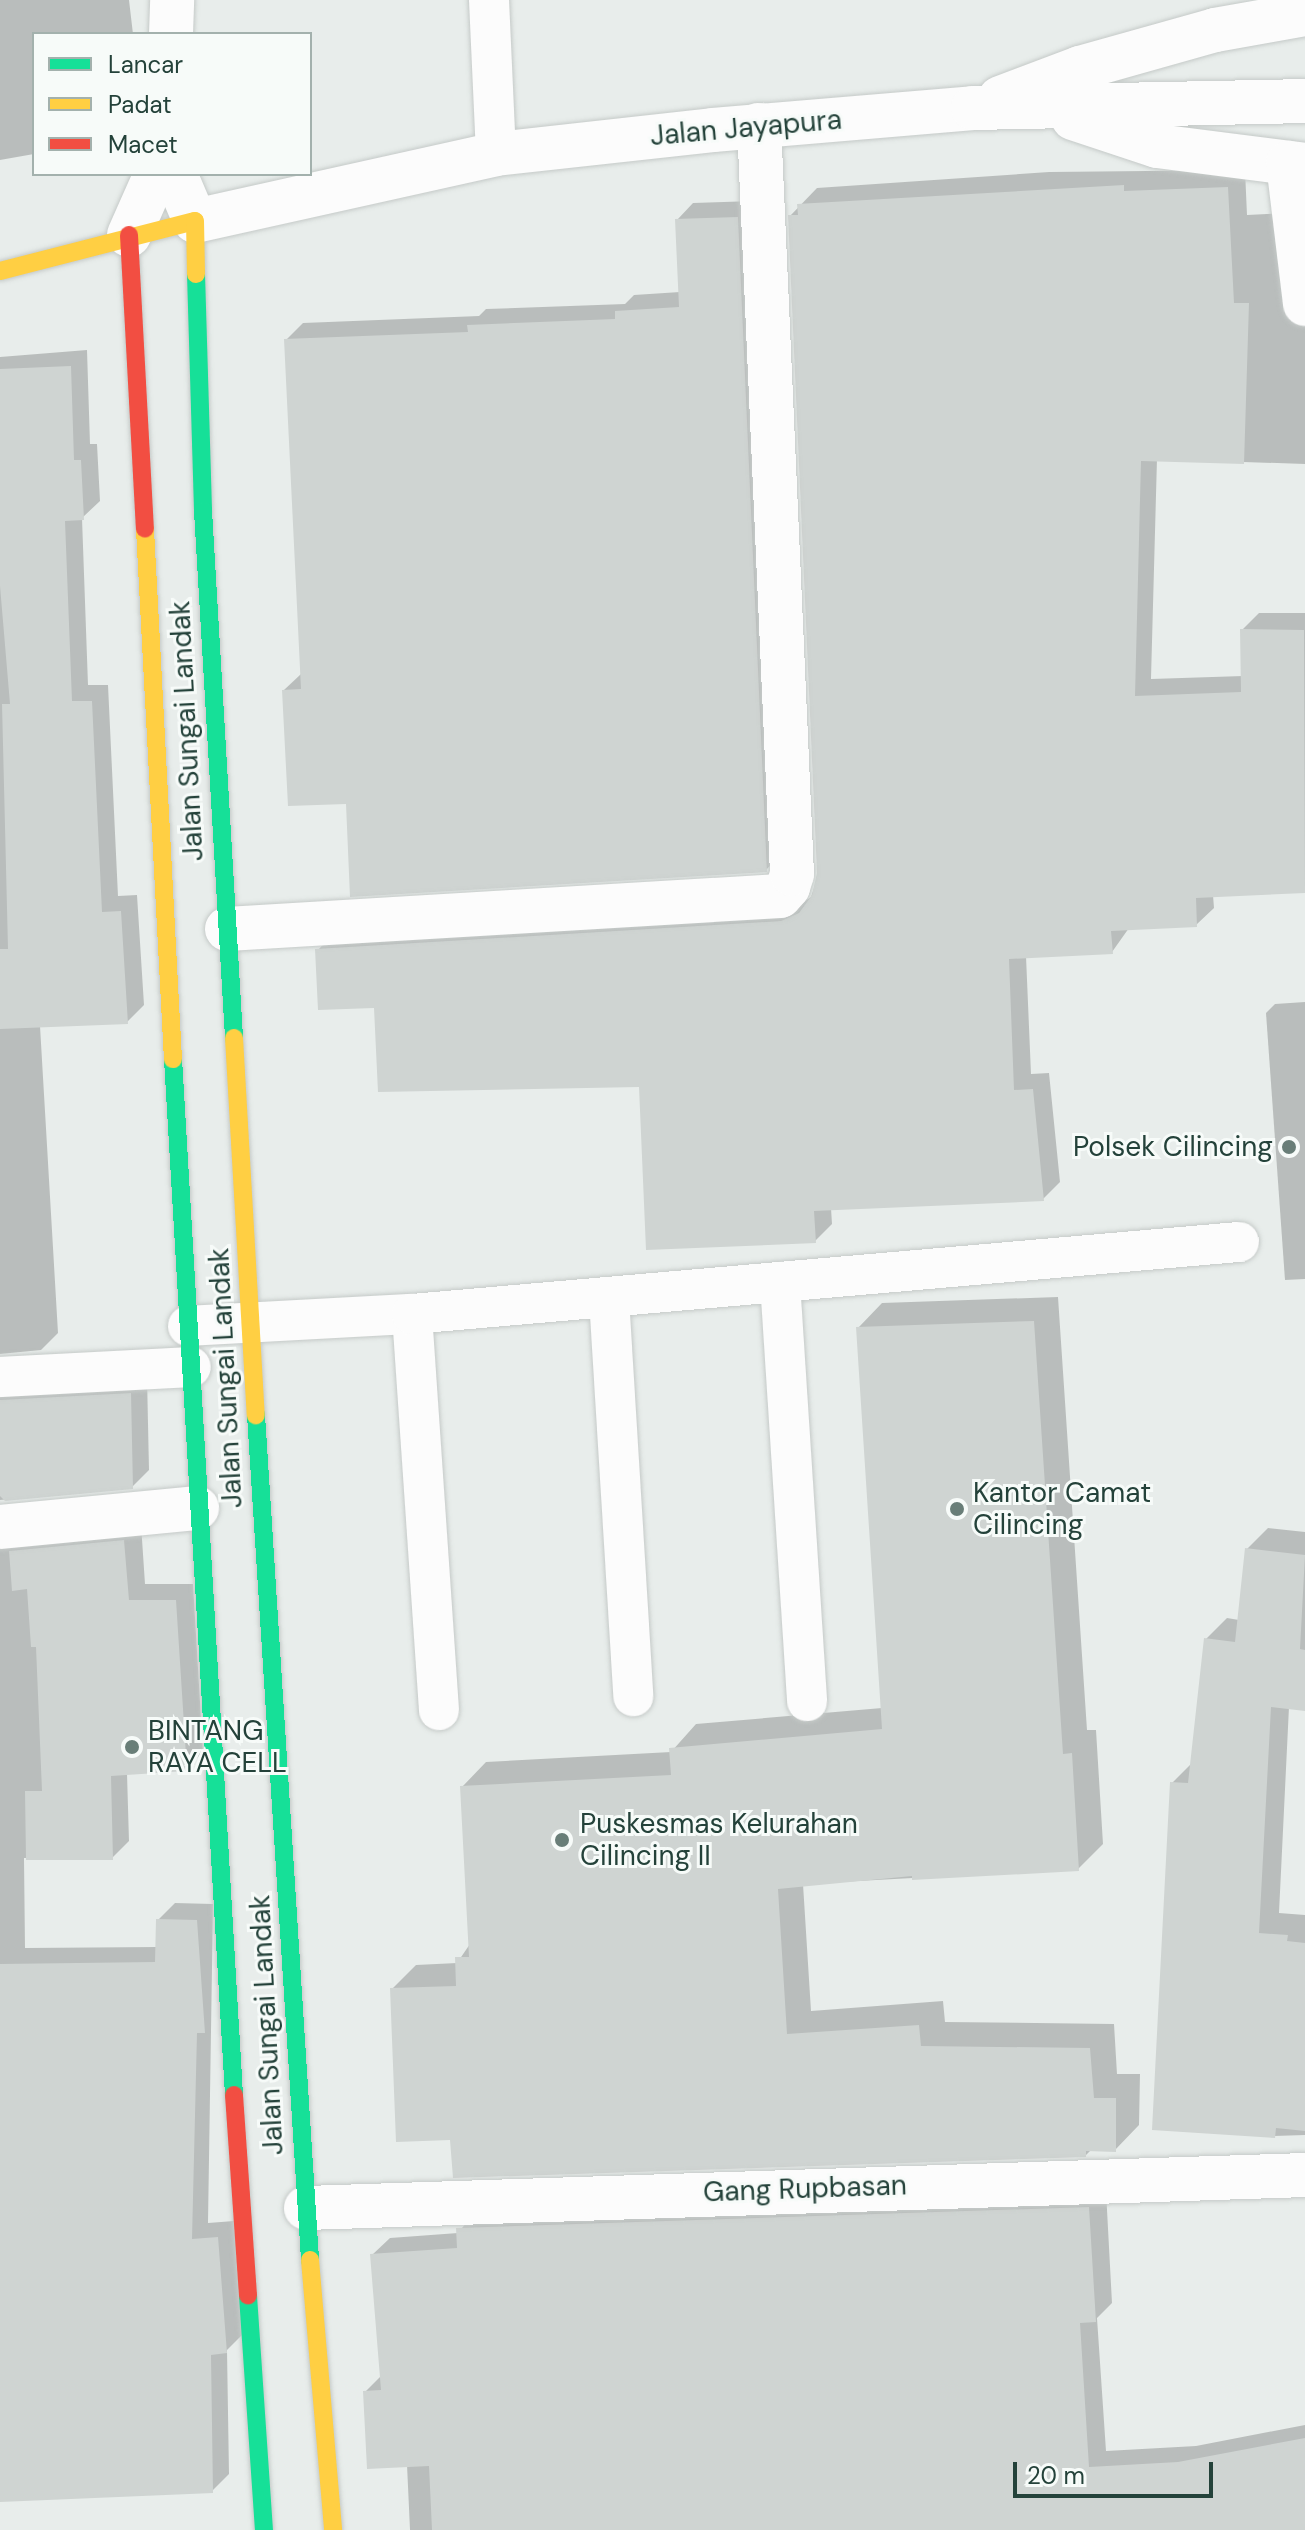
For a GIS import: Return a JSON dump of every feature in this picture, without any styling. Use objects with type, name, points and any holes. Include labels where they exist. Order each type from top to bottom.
[{"type":"street","points":[[171,32],[172,0]]},
{"type":"street","points":[[973,108],[1110,60],[1215,30],[1305,14]]},
{"type":"street","name":"Jalan Jayapura","points":[[195,221],[496,154],[759,125],[973,108],[1045,109],[1305,101]]},
{"type":"street","points":[[1045,109],[1157,146],[1296,164],[1305,304]]},
{"type":"street","points":[[227,929],[780,896],[788,887],[792,874],[759,125]]},
{"type":"street","points":[[129,235],[155,176]]},
{"type":"street","points":[[0,271],[129,235],[195,221],[176,176]]},
{"type":"street","name":"Jalan Sungai Landak","points":[[195,221],[203,511],[250,1322],[306,2208],[333,2530]]},
{"type":"street","name":"Jalan Sungai Landak","points":[[129,235],[213,1784],[264,2530]]},
{"type":"street","points":[[0,1527],[197,1508]]},
{"type":"street","points":[[213,1784],[280,1781]]},
{"type":"street","name":"Gang Rupbasan","points":[[306,2208],[1305,2175]]},
{"type":"lane","points":[[489,0],[496,154]]},
{"type":"lane","points":[[188,1326],[412,1314],[1239,1242]]},
{"type":"lane","points":[[780,1282],[807,1701]]},
{"type":"lane","points":[[609,1298],[633,1696]]},
{"type":"lane","points":[[412,1314],[439,1710]]},
{"type":"lane","points":[[0,1377],[191,1367]]},
{"type":"building","points":[[1124,185],[1124,191],[1228,187],[1234,303],[1249,303],[1244,464],[1141,461],[1135,696],[1241,692],[1240,629],[1304,630],[1305,893],[1196,898],[1197,927],[1111,931],[1113,954],[1009,959],[1014,1090],[1033,1089],[1044,1201],[814,1211],[816,1243],[646,1250],[639,1087],[378,1092],[374,1008],[318,1010],[315,949],[781,921],[799,913],[812,895],[817,873],[788,215],[798,215],[797,204]]},
{"type":"building","points":[[738,217],[767,872],[350,897],[346,804],[288,806],[282,690],[301,689],[284,339],[468,332],[467,325],[615,319],[615,311],[679,307],[675,219]]},
{"type":"building","points":[[71,366],[74,460],[81,460],[84,520],[65,521],[72,701],[92,701],[102,912],[121,911],[128,1024],[0,1029],[0,949],[8,949],[2,704],[10,704],[0,586],[0,369]]},
{"type":"building","points":[[1034,1321],[1063,1754],[1072,1753],[1079,1871],[912,1880],[912,1876],[778,1889],[787,2034],[919,2025],[921,2046],[1090,2048],[1094,2098],[1116,2098],[1116,2152],[1086,2151],[1086,2157],[453,2178],[450,2140],[396,2142],[390,1988],[456,1986],[455,1957],[469,1957],[460,1786],[671,1775],[669,1748],[882,1729],[856,1327]]},
{"type":"building","points":[[131,1393],[133,1489],[5,1501],[0,1496],[0,1400]]},
{"type":"building","points":[[124,1540],[129,1600],[176,1600],[187,1771],[111,1776],[113,1860],[26,1860],[25,1791],[42,1791],[36,1647],[31,1647],[27,1589],[12,1591],[9,1551]]},
{"type":"building","points":[[1245,1548],[1305,1555],[1300,1649],[1305,1650],[1305,1711],[1271,1707],[1259,1933],[1288,1935],[1287,1941],[1305,1943],[1305,2131],[1276,2128],[1275,2138],[1152,2130],[1170,1782],[1188,1783],[1204,1638],[1235,1642]]},
{"type":"building","points":[[156,1919],[197,1920],[205,2033],[197,2033],[192,2239],[218,2237],[227,2353],[211,2355],[213,2493],[0,2502],[0,1964],[155,1962]]},
{"type":"building","points":[[1089,2207],[1096,2322],[1080,2323],[1089,2467],[1178,2462],[1305,2438],[1305,2530],[432,2530],[429,2466],[367,2469],[363,2391],[381,2390],[370,2254],[457,2248],[456,2228]]},
{"type":"traffic: fast","points":[[196,274],[203,511],[234,1038]]},
{"type":"traffic: fast","points":[[173,1059],[234,2095]]},
{"type":"traffic: fast","points":[[256,1415],[310,2260]]},
{"type":"traffic: fast","points":[[248,2296],[264,2530]]},
{"type":"traffic: slow","points":[[0,271],[195,221],[196,274]]},
{"type":"traffic: slow","points":[[145,529],[173,1059]]},
{"type":"traffic: slow","points":[[234,1038],[256,1415]]},
{"type":"traffic: slow","points":[[310,2260],[333,2530]]},
{"type":"traffic: jam","points":[[129,235],[145,529]]},
{"type":"traffic: jam","points":[[234,2095],[248,2296]]},
{"type":"place","name":"Polsek Cilincing","points":[[1289,1147]]},
{"type":"place","name":"Kantor Camat Cilincing","points":[[957,1509]]},
{"type":"place","name":"BINTANG RAYA CELL","points":[[132,1747]]},
{"type":"place","name":"Puskesmas Kelurahan Cilincing II","points":[[562,1840]]}]
